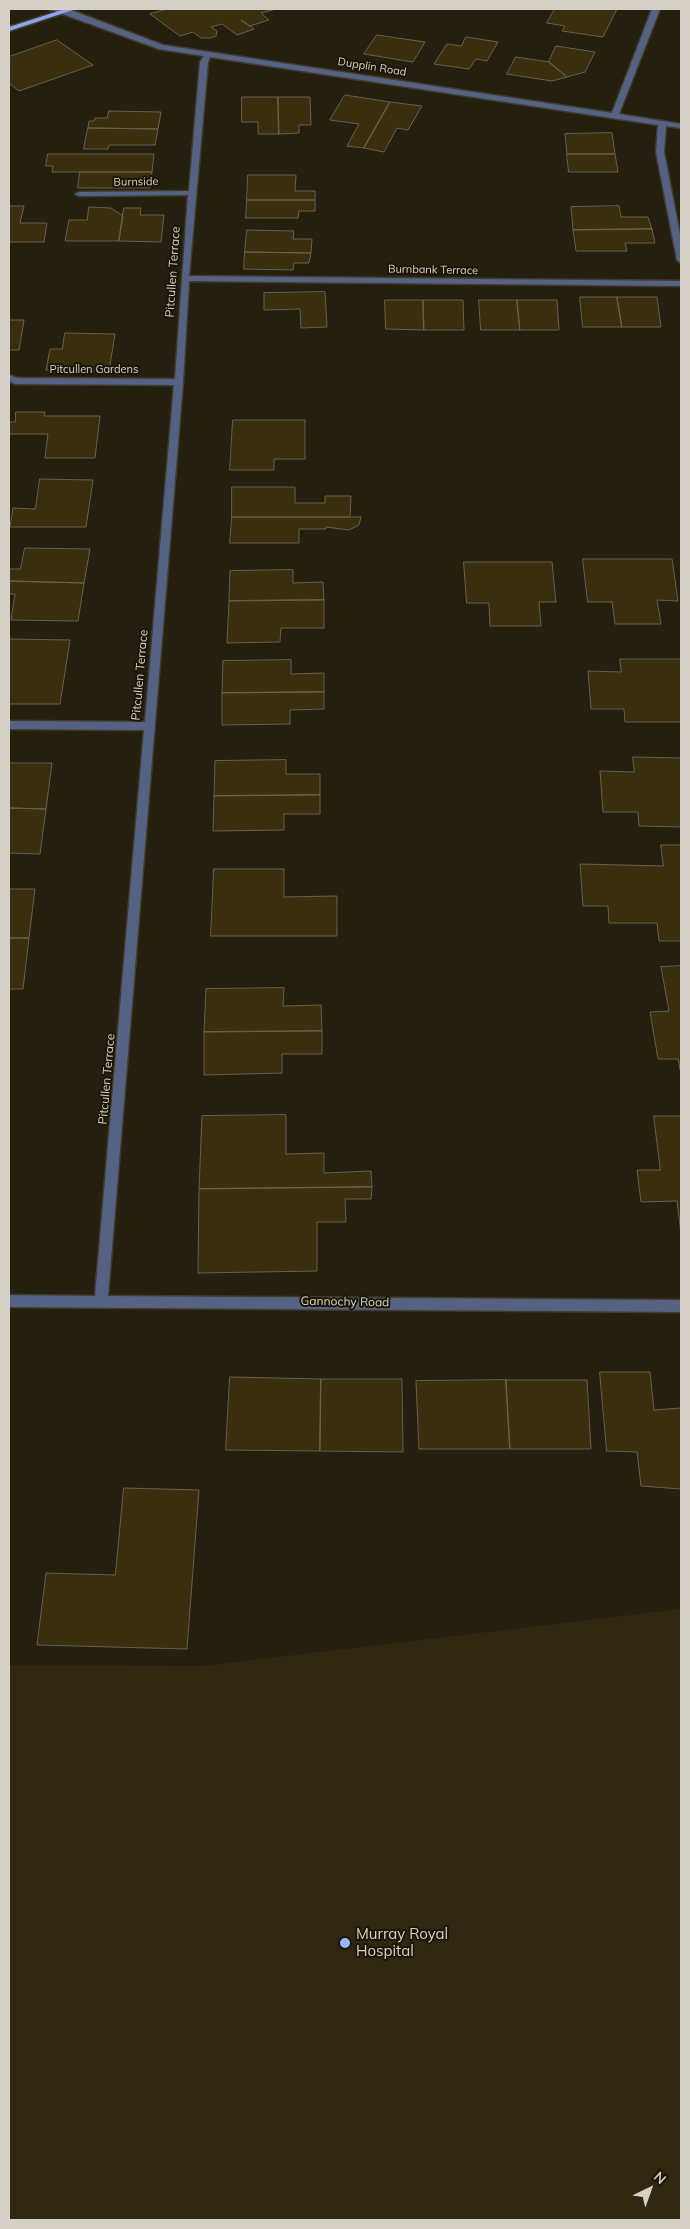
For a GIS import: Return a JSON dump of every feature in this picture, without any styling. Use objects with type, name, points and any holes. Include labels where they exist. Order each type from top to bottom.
[{"type":"main road","points":[[9,29],[69,10]]},
{"type":"street","name":"Dupplin Road","points":[[53,9],[69,10],[162,47],[681,126]]},
{"type":"street","points":[[615,115],[656,9]]},
{"type":"street","name":"Pitcullen Terrace","points":[[100,1300],[179,382],[184,278],[204,62],[208,54]]},
{"type":"street","points":[[662,123],[660,152],[681,260]]},
{"type":"street","name":"Burnside","points":[[80,194],[192,193]]},
{"type":"street","name":"Burnbank Terrace","points":[[184,278],[681,284]]},
{"type":"street","name":"Pitcullen Gardens","points":[[9,378],[15,381],[179,382]]},
{"type":"street","points":[[9,725],[148,726]]},
{"type":"street","name":"Gannochy Road","points":[[9,1300],[681,1306]]},
{"type":"shaded area","name":"Murray Royal Hospital","points":[[681,1609],[681,2220],[9,2220],[9,1665],[202,1666]]},
{"type":"building","points":[[168,9],[276,9],[261,13],[269,20],[250,26],[241,20],[254,29],[237,35],[222,24],[211,27],[217,31],[216,36],[201,38],[193,32],[180,36],[150,14]]},
{"type":"building","points":[[555,9],[617,9],[603,37],[562,31],[565,26],[547,23]]},
{"type":"building","points":[[377,35],[425,42],[413,62],[364,54]]},
{"type":"building","points":[[466,37],[498,42],[487,61],[476,59],[469,69],[434,64],[447,44],[461,46]]},
{"type":"building","points":[[57,40],[93,65],[19,91],[9,83],[9,57]]},
{"type":"building","points":[[556,46],[595,52],[585,72],[567,77],[549,62]]},
{"type":"building","points":[[516,57],[549,62],[567,77],[552,81],[507,74]]},
{"type":"building","points":[[345,95],[390,102],[364,148],[347,146],[359,124],[330,120]]},
{"type":"building","points":[[242,97],[278,97],[279,134],[258,134],[258,122],[242,122]]},
{"type":"building","points":[[278,97],[310,97],[311,125],[299,125],[299,133],[279,134]]},
{"type":"building","points":[[390,102],[422,106],[408,130],[397,128],[384,152],[364,148]]},
{"type":"building","points":[[109,111],[161,112],[158,129],[88,128],[89,121],[94,121],[95,118],[107,118]]},
{"type":"building","points":[[88,128],[158,129],[155,145],[109,145],[108,149],[84,149]]},
{"type":"building","points":[[612,133],[615,154],[567,154],[565,134]]},
{"type":"building","points":[[48,154],[154,154],[152,172],[52,172],[53,166],[46,166]]},
{"type":"building","points":[[567,154],[615,154],[618,172],[569,172]]},
{"type":"building","points":[[80,172],[152,172],[150,188],[78,188]]},
{"type":"building","points":[[248,175],[296,175],[295,191],[315,191],[315,200],[247,200]]},
{"type":"building","points":[[247,200],[315,200],[315,211],[299,211],[298,218],[246,218]]},
{"type":"building","points":[[9,206],[24,206],[20,223],[47,223],[44,242],[9,242]]},
{"type":"building","points":[[619,206],[621,217],[648,217],[652,229],[573,230],[571,207]]},
{"type":"building","points":[[89,207],[111,208],[123,216],[119,241],[65,241],[69,220],[87,220]]},
{"type":"building","points":[[124,208],[141,208],[140,215],[164,215],[161,242],[119,241]]},
{"type":"building","points":[[652,229],[655,243],[625,243],[627,251],[576,251],[573,230]]},
{"type":"building","points":[[247,230],[294,231],[293,239],[312,239],[311,253],[245,252]]},
{"type":"building","points":[[245,252],[311,253],[309,263],[294,263],[293,270],[244,269]]},
{"type":"building","points":[[325,292],[327,327],[301,328],[300,309],[264,310],[264,293]]},
{"type":"building","points":[[580,297],[617,297],[622,327],[583,327]]},
{"type":"building","points":[[617,297],[657,297],[661,327],[622,327]]},
{"type":"building","points":[[385,300],[423,300],[424,330],[386,329]]},
{"type":"building","points":[[423,300],[463,300],[464,330],[424,330]]},
{"type":"building","points":[[479,300],[517,300],[520,330],[481,330]]},
{"type":"building","points":[[517,300],[557,300],[559,330],[520,330]]},
{"type":"building","points":[[9,320],[24,320],[19,350],[9,350]]},
{"type":"building","points":[[65,333],[115,334],[109,371],[46,370],[50,349],[62,349]]},
{"type":"building","points":[[16,412],[45,412],[44,416],[100,416],[95,458],[45,458],[48,434],[9,434],[9,422],[15,422]]},
{"type":"building","points":[[233,420],[305,420],[305,459],[274,459],[274,470],[230,470]]},
{"type":"building","points":[[40,479],[93,480],[86,527],[10,527],[13,508],[35,509]]},
{"type":"building","points":[[232,487],[295,487],[295,503],[325,503],[325,496],[351,496],[350,517],[232,517]]},
{"type":"building","points":[[232,517],[361,517],[359,525],[349,530],[326,527],[326,529],[299,529],[299,543],[230,543]]},
{"type":"building","points":[[25,548],[90,549],[84,583],[9,581],[9,569],[20,569]]},
{"type":"building","points":[[583,559],[672,559],[678,601],[657,600],[661,624],[615,624],[612,602],[588,602]]},
{"type":"building","points":[[464,562],[552,562],[556,602],[539,602],[541,626],[490,626],[489,603],[467,603]]},
{"type":"building","points":[[293,570],[293,583],[323,582],[324,600],[229,601],[230,571]]},
{"type":"building","points":[[9,581],[84,583],[78,621],[11,620],[15,594],[9,594]]},
{"type":"building","points":[[324,600],[324,628],[281,628],[280,642],[227,643],[229,601]]},
{"type":"building","points":[[9,639],[70,640],[60,704],[9,704]]},
{"type":"building","points":[[620,659],[681,659],[681,722],[625,722],[624,709],[591,709],[588,671],[621,672]]},
{"type":"building","points":[[291,660],[291,674],[324,673],[324,692],[222,693],[223,661]]},
{"type":"building","points":[[324,692],[324,709],[290,710],[290,724],[222,725],[222,693]]},
{"type":"building","points":[[633,757],[681,758],[681,827],[639,826],[638,812],[603,812],[600,771],[634,772]]},
{"type":"building","points":[[286,760],[286,774],[320,774],[320,795],[214,796],[215,761]]},
{"type":"building","points":[[9,763],[52,763],[46,809],[9,808]]},
{"type":"building","points":[[320,795],[320,814],[284,814],[284,830],[213,831],[214,796]]},
{"type":"building","points":[[9,808],[46,809],[40,854],[9,853]]},
{"type":"building","points":[[661,845],[681,845],[681,941],[659,941],[657,923],[609,923],[608,906],[583,906],[580,864],[663,866]]},
{"type":"building","points":[[214,869],[284,869],[284,897],[337,896],[337,936],[211,936]]},
{"type":"building","points":[[9,889],[35,889],[29,938],[9,938]]},
{"type":"building","points":[[9,938],[29,938],[23,989],[9,989]]},
{"type":"building","points":[[681,966],[681,1074],[678,1059],[658,1059],[650,1012],[669,1011],[661,967]]},
{"type":"building","points":[[284,988],[283,1006],[321,1005],[322,1031],[204,1032],[206,989]]},
{"type":"building","points":[[322,1031],[322,1054],[282,1054],[282,1073],[204,1075],[204,1032]]},
{"type":"building","points":[[286,1115],[286,1154],[324,1153],[324,1173],[371,1171],[372,1187],[199,1189],[202,1116]]},
{"type":"building","points":[[654,1116],[681,1116],[681,1233],[677,1201],[641,1202],[637,1170],[660,1170]]},
{"type":"building","points":[[372,1187],[371,1199],[345,1199],[346,1222],[317,1222],[317,1271],[198,1273],[199,1189]]},
{"type":"building","points":[[600,1372],[650,1372],[654,1410],[681,1408],[681,1489],[641,1486],[637,1452],[607,1451]]},
{"type":"building","points":[[230,1377],[321,1379],[320,1451],[226,1450]]},
{"type":"building","points":[[321,1379],[402,1379],[403,1452],[320,1451]]},
{"type":"building","points":[[506,1380],[587,1380],[591,1449],[510,1449]]},
{"type":"building","points":[[506,1380],[510,1449],[419,1449],[416,1381]]},
{"type":"building","points":[[124,1488],[199,1490],[187,1649],[37,1645],[46,1573],[115,1575]]},
{"type":"place","name":"Murray Royal Hospital","points":[[345,1943]]}]
